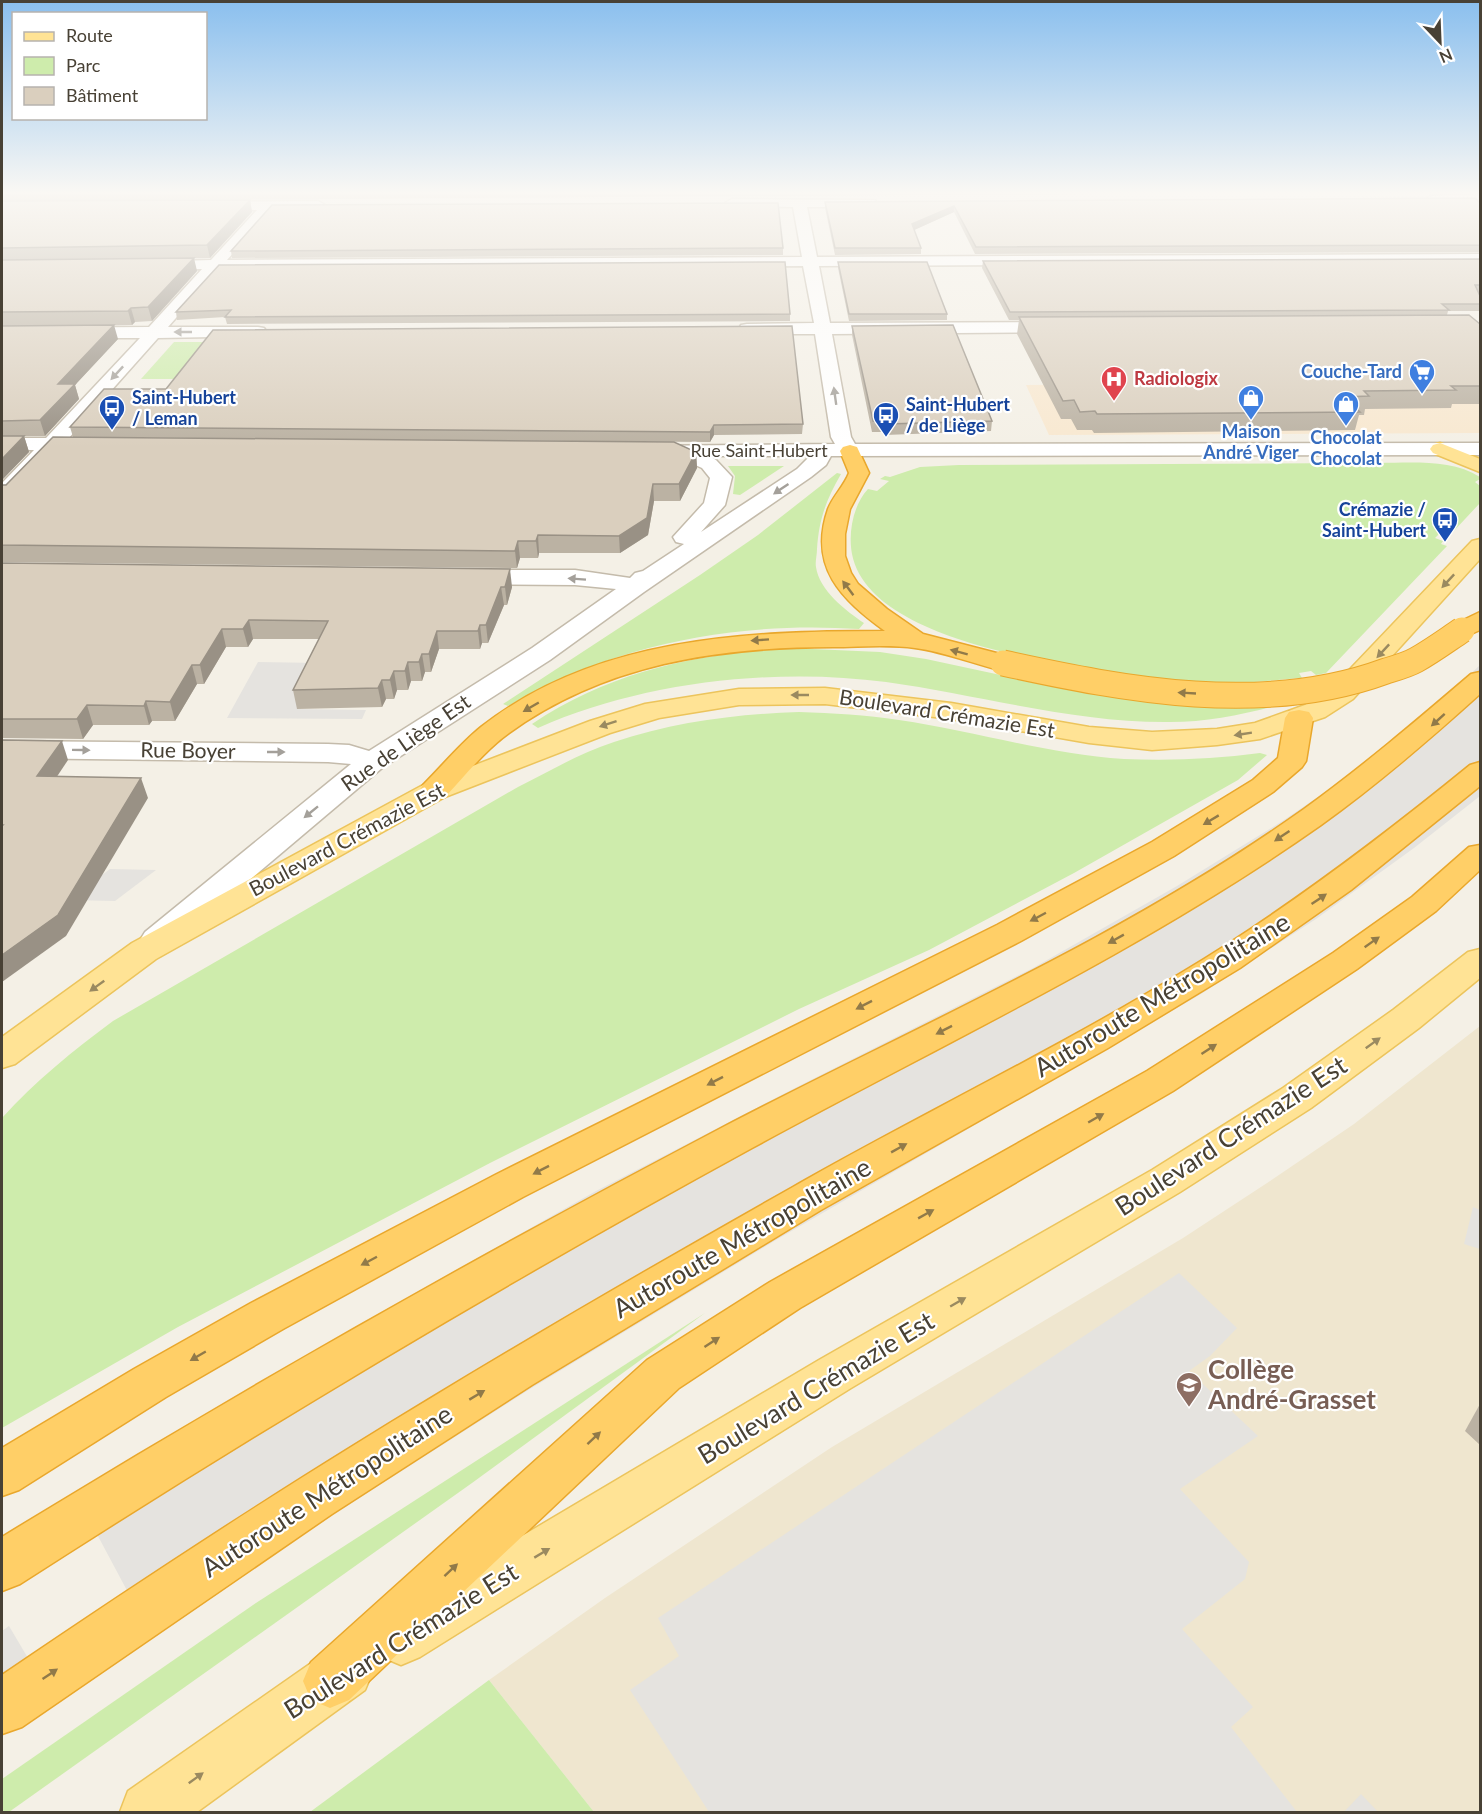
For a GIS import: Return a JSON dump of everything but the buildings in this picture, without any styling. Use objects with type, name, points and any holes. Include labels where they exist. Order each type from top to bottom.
[{"type":"highway","points":[[850,451],[859,473],[844,497],[837,518],[833,541],[837,569],[844,585],[857,600],[915,640]]},
{"type":"highway","points":[[434,791],[498,727],[570,686],[628,664],[684,651],[746,641],[805,638],[915,640],[1045,673],[1107,686],[1200,694],[1287,692],[1358,682],[1385,675],[1428,655],[1480,620]]},
{"type":"highway","points":[[2,1566],[227,1426],[382,1334],[660,1179],[1036,983],[1168,909],[1334,801],[1433,724],[1480,680]]},
{"type":"highway","points":[[2,1474],[150,1383],[267,1316],[509,1186],[1009,933],[1153,855],[1263,786],[1292,761],[1299,718]]},
{"type":"highway","name":"Autoroute Métropolitaine","points":[[2,1707],[255,1536],[441,1417],[819,1191],[1108,1032],[1221,965],[1337,887],[1480,771]]},
{"type":"highway","points":[[330,1681],[663,1374],[785,1295],[1160,1081],[1362,949],[1424,904],[1480,855]]},
{"type":"main road","points":[[1440,449],[1480,466]]},
{"type":"main road","name":"Boulevard Crémazie Est","points":[[144,951],[434,791],[628,718],[682,705],[739,697],[798,695],[860,699],[951,711],[1089,735],[1152,741],[1239,735],[1299,718],[1329,704],[1343,693],[1480,546]]},
{"type":"main road","name":"Rue de Liège Est","points":[[2,1056],[144,951]]},
{"type":"main road","name":"Boulevard Crémazie Est","points":[[149,1812],[330,1681],[835,1374],[1166,1181],[1334,1072],[1480,960]]},
{"type":"street","points":[[2,495],[203,279]]},
{"type":"street","points":[[813,279],[841,437],[850,451]]},
{"type":"street","points":[[730,329],[1083,326]]},
{"type":"street","points":[[2,333],[280,332]]},
{"type":"street","points":[[2,444],[105,445]]},
{"type":"street","name":"Rue Saint-Hubert","points":[[629,449],[850,451],[1480,449]]},
{"type":"street","points":[[438,576],[567,578],[613,581],[635,587],[708,513],[718,496],[721,483],[718,472],[709,464],[677,450]]},
{"type":"street","name":"Rue de Liège Est","points":[[144,951],[372,762],[541,654],[635,587],[804,473],[819,461],[822,451]]},
{"type":"street","name":"Rue Boyer","points":[[2,749],[328,753],[349,754],[372,762]]},
{"type":"shaded area","points":[[1480,334],[1480,433],[1049,435],[1026,385],[1435,381]]},
{"type":"shaded area","points":[[258,662],[320,663],[298,709],[366,710],[362,719],[227,718]]},
{"type":"shaded area","points":[[1480,665],[1480,796],[1414,848],[1316,919],[1201,994],[776,1240],[530,1389],[314,1527],[147,1628],[75,1493],[391,1307],[596,1191],[1033,968],[1177,886],[1284,820],[1400,741]]},
{"type":"shaded area","points":[[110,869],[156,870],[115,901],[69,900]]},
{"type":"shaded area","name":"Collège André-Grasset","points":[[1480,1026],[1480,1812],[594,1812],[489,1680],[605,1598],[832,1447],[1183,1238],[1273,1179],[1354,1124]]},
{"type":"shaded area","points":[[1473,1207],[1480,1210],[1480,1249],[1464,1244]]},
{"type":"shaded area","points":[[1179,1273],[1237,1328],[1210,1356],[1189,1371],[1258,1436],[1180,1489],[1249,1562],[1245,1579],[1182,1629],[1253,1707],[1231,1727],[1297,1812],[709,1812],[630,1690],[679,1656],[658,1618]]},
{"type":"shaded area","points":[[9,1626],[35,1670],[2,1693],[2,1631]]},
{"type":"shaded area","points":[[1361,1794],[1378,1812],[1344,1812]]},
{"type":"green space","points":[[174,342],[213,342],[183,379],[141,379]]},
{"type":"green space","points":[[1360,463],[1363,466],[1380,466],[1379,463],[1431,463],[1469,471],[1480,477],[1475,482],[1480,486],[1480,503],[1451,534],[1442,531],[1435,538],[1443,541],[1441,544],[1447,546],[1326,673],[1316,675],[1311,671],[1299,673],[1302,678],[1214,684],[1163,682],[990,649],[952,637],[917,622],[886,604],[864,581],[852,554],[851,537],[855,511],[868,489],[877,491],[889,481],[880,479],[885,476],[890,477],[920,467]]},
{"type":"green space","points":[[728,466],[784,466],[740,495],[733,494],[735,476]]},
{"type":"green space","points":[[837,473],[841,474],[827,501],[822,519],[816,567],[818,576],[828,592],[864,623],[859,629],[813,627],[767,629],[677,641],[633,652],[590,667],[508,706],[503,704],[758,535]]},
{"type":"green space","points":[[790,648],[880,652],[926,659],[1061,688],[1129,699],[1282,704],[1198,721],[1134,721],[1063,713],[886,682],[799,676],[709,682],[664,689],[578,712],[538,728],[532,724],[592,691],[655,668],[721,655]]},
{"type":"green space","points":[[799,712],[849,714],[899,720],[1067,752],[1124,759],[1192,759],[1260,753],[1267,755],[1238,780],[1074,873],[929,950],[799,1009],[490,1163],[178,1327],[2,1428],[2,1118],[41,1079],[113,1021],[518,787],[577,757],[601,746],[682,724],[729,717]]},
{"type":"green space","points":[[705,1313],[472,1483],[9,1812],[2,1812],[2,1779],[253,1605]]},
{"type":"green space","points":[[489,1680],[594,1812],[310,1812]]},
{"type":"place","name":"Couche-Tard","points":[[1422,395]]},
{"type":"place","name":"Radiologix","points":[[1114,402]]},
{"type":"place","name":"Maison André Viger","points":[[1251,421]]},
{"type":"place","name":"Chocolat Chocolat","points":[[1346,427]]},
{"type":"place","name":"Saint-Hubert / Leman","points":[[112,431]]},
{"type":"place","name":"Saint-Hubert / de Liège","points":[[886,438]]},
{"type":"place","name":"Crémazie / Saint-Hubert","points":[[1445,543]]},
{"type":"place","name":"Collège André-Grasset","points":[[1189,1408]]}]
